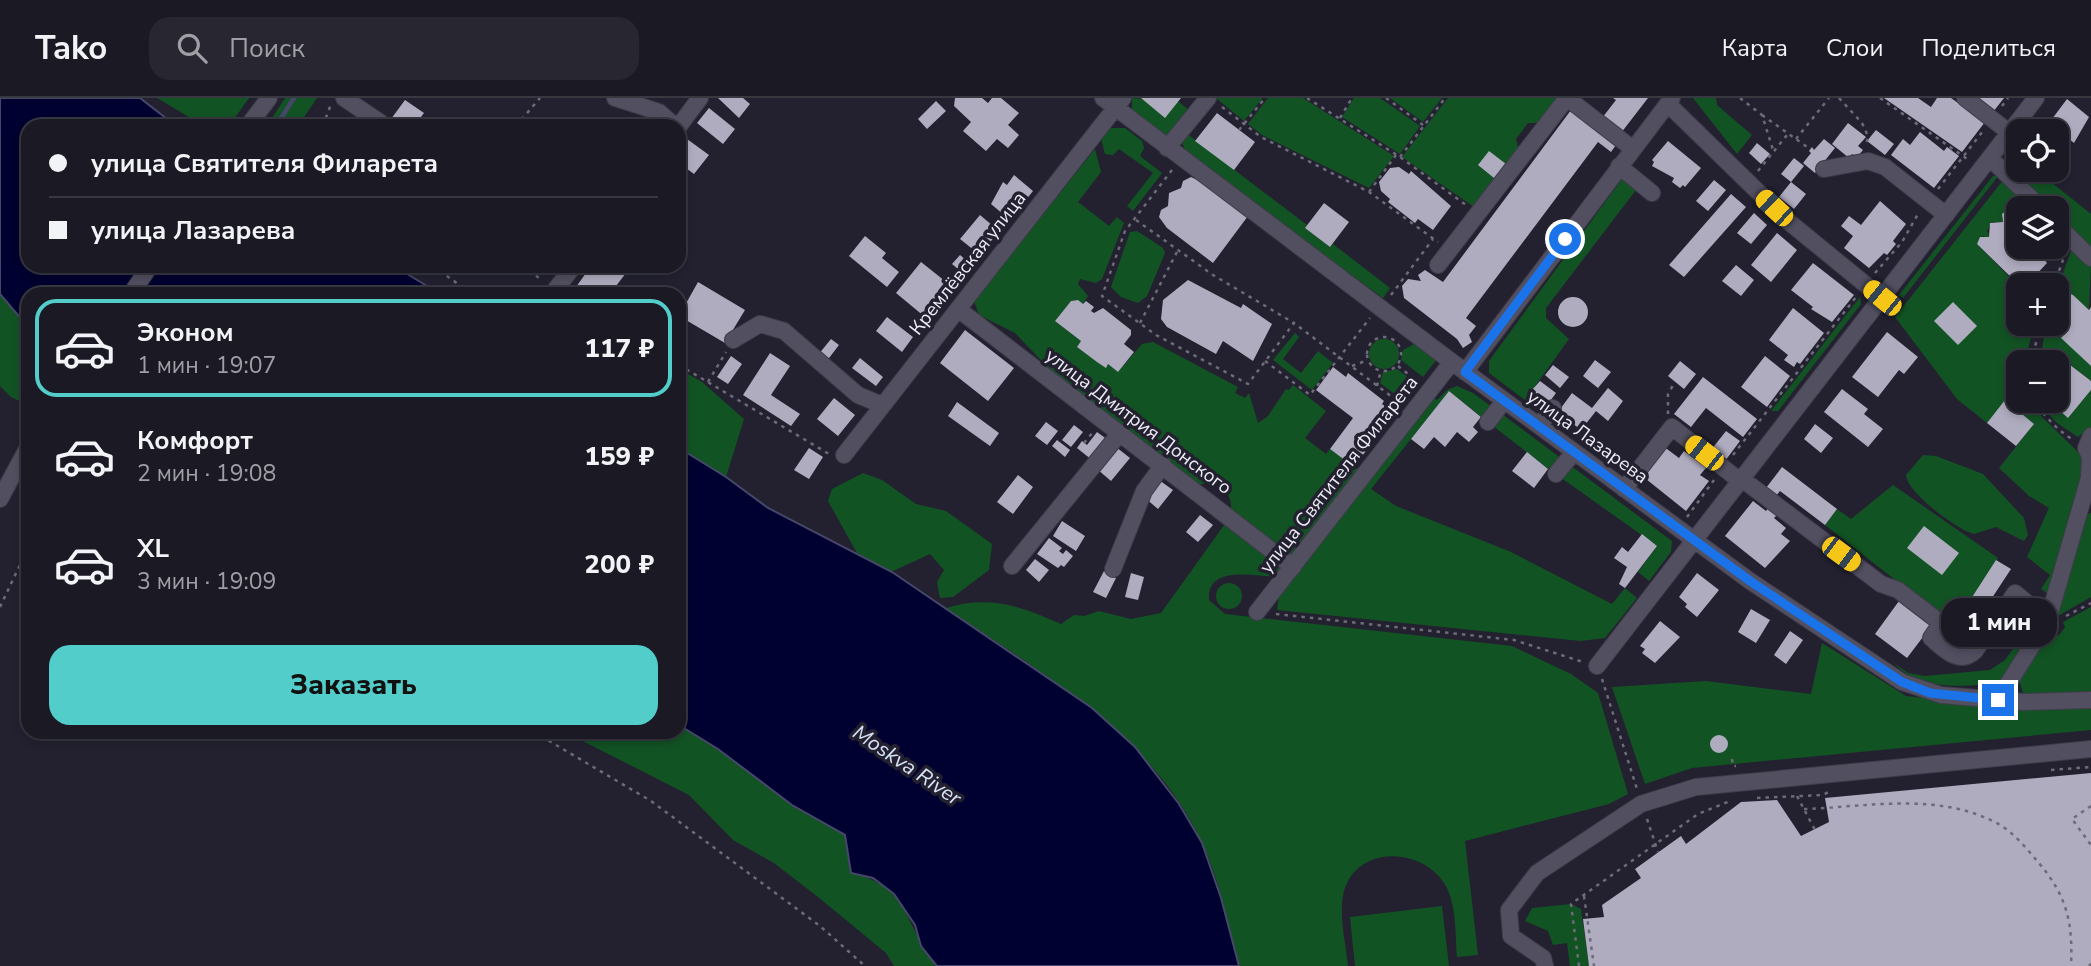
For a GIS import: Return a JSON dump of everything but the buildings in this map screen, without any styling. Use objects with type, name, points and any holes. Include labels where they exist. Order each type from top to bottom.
[{"type":"street","points":[[253,119],[269,98]]},
{"type":"street","points":[[344,98],[375,119]]},
{"type":"street","points":[[615,98],[659,112],[668,119]]},
{"type":"street","points":[[683,119],[700,98]]},
{"type":"street","points":[[1438,265],[1567,98],[1633,149]]},
{"type":"street","points":[[1965,98],[2006,129]]},
{"type":"street","points":[[2020,119],[2036,98]]},
{"type":"street","name":"улица Лазарева","points":[[1114,101],[1181,159],[1504,401],[1750,581],[1902,682],[1930,693],[1998,700],[2091,700]]},
{"type":"street","name":"Кремлёвская улица","points":[[844,454],[958,309],[1114,101]]},
{"type":"street","points":[[1167,148],[1213,101]]},
{"type":"street","points":[[1670,101],[1789,222],[1882,298]]},
{"type":"street","name":"улица Святителя Филарета","points":[[1257,612],[1413,413],[1459,367],[1670,101]]},
{"type":"street","points":[[1597,666],[2006,137]]},
{"type":"street","points":[[1825,169],[1868,161],[1885,167],[1946,215]]},
{"type":"street","points":[[1985,164],[2026,196]]},
{"type":"street","points":[[1619,166],[1652,193]]},
{"type":"street","points":[[2070,238],[2091,258]]},
{"type":"street","points":[[557,287],[568,273]]},
{"type":"street","name":"улица Дмитрия Донского","points":[[958,309],[1293,567]]},
{"type":"street","points":[[733,340],[760,324],[784,331],[858,395],[883,405]]},
{"type":"street","points":[[1488,422],[1504,401]]},
{"type":"street","points":[[1539,426],[1553,408]]},
{"type":"street","points":[[1624,489],[1672,427],[1723,468],[1881,584],[1898,590],[1941,623],[1931,638],[1953,655],[1967,657],[1975,651],[2015,593],[2046,624]]},
{"type":"street","points":[[1012,566],[1120,432]]},
{"type":"street","points":[[1998,700],[2046,624],[2087,503],[2090,457],[2088,442]]},
{"type":"street","points":[[1556,474],[1574,452]]},
{"type":"street","points":[[0,499],[21,460]]},
{"type":"street","points":[[1113,569],[1144,491],[1163,465]]},
{"type":"street","points":[[1545,966],[1543,958],[1511,936],[1508,910],[1537,873],[1641,804],[1696,787],[2091,749]]},
{"type":"path","points":[[326,119],[334,98]]},
{"type":"path","points":[[522,119],[540,98]]},
{"type":"path","points":[[1239,130],[1265,98]]},
{"type":"path","points":[[1307,98],[1398,156],[1477,214]]},
{"type":"path","points":[[1340,118],[1352,98]]},
{"type":"path","points":[[1385,98],[1423,125]]},
{"type":"path","points":[[1369,191],[1445,98]]},
{"type":"path","points":[[1740,98],[1810,149]]},
{"type":"path","points":[[1796,139],[1829,98]]},
{"type":"path","points":[[1839,98],[1862,123],[1868,136],[1868,161]]},
{"type":"path","points":[[1880,98],[1985,164]]},
{"type":"path","points":[[1678,528],[1865,284],[1902,242],[1910,225],[2008,98]]},
{"type":"path","points":[[1213,101],[1261,137],[1369,191],[1433,239],[1310,395],[1265,361]]},
{"type":"path","points":[[1762,116],[1774,153]]},
{"type":"path","points":[[1754,176],[1788,134]]},
{"type":"path","points":[[1181,159],[1125,231],[1102,296],[1140,323],[1248,384],[1294,323]]},
{"type":"path","points":[[1135,219],[1213,275],[1294,323],[1413,413]]},
{"type":"path","points":[[2058,273],[2070,238]]},
{"type":"path","points":[[1140,323],[1178,250]]},
{"type":"path","points":[[443,273],[462,287]]},
{"type":"path","points":[[532,273],[551,287]]},
{"type":"path","points":[[1382,337],[1396,341],[1402,352],[1398,366],[1386,372],[1381,370],[1373,368],[1368,359],[1370,343],[1382,337]]},
{"type":"path","points":[[708,382],[733,340]]},
{"type":"path","points":[[1351,367],[1368,359]]},
{"type":"path","points":[[686,369],[836,458],[844,454]]},
{"type":"path","points":[[1377,386],[1381,370]]},
{"type":"path","points":[[1672,427],[1665,408],[1668,394],[1675,382]]},
{"type":"path","points":[[2043,413],[2058,429],[2088,442]]},
{"type":"path","points":[[0,607],[21,563]]},
{"type":"path","points":[[2046,624],[2091,603]]},
{"type":"path","points":[[1257,612],[1514,640],[1597,666],[1635,781]]},
{"type":"path","points":[[546,739],[651,801],[820,926],[865,966]]},
{"type":"path","points":[[2044,769],[2066,771],[2091,766]]},
{"type":"path","points":[[1745,798],[1823,795],[1837,787]]},
{"type":"path","points":[[1579,966],[1571,904],[1698,814],[1732,800]]},
{"type":"path","points":[[1804,809],[1883,803],[1914,804],[1972,814],[2000,825],[2023,843],[2053,879],[2066,906],[2073,934],[2071,966]]},
{"type":"path","points":[[2091,806],[2072,819],[2091,845]]},
{"type":"path","points":[[1584,896],[1594,966]]},
{"type":"green space","points":[[157,98],[249,98],[234,119],[192,119]]},
{"type":"green space","points":[[285,98],[317,98],[303,119],[272,119]]},
{"type":"green space","points":[[1132,98],[1178,101],[1190,111],[1167,135],[1161,134],[1132,112]]},
{"type":"green space","points":[[1216,98],[1261,98],[1262,99],[1244,121]]},
{"type":"green space","points":[[1268,98],[1303,98],[1394,156],[1369,188],[1262,135],[1248,124]]},
{"type":"green space","points":[[1354,98],[1380,98],[1420,126],[1400,154],[1342,117]]},
{"type":"green space","points":[[1390,98],[1442,98],[1423,122]]},
{"type":"green space","points":[[1448,98],[1555,98],[1557,101],[1540,123],[1528,123],[1516,139],[1519,151],[1474,207],[1402,157]]},
{"type":"green space","points":[[1693,98],[1716,98],[1717,105],[1752,135],[1737,154]]},
{"type":"green space","points":[[1110,128],[1125,128],[1142,141],[1144,148],[1140,156],[1162,173],[1133,211],[1127,206],[1153,173],[1119,149],[1113,155],[1105,154],[1101,138]]},
{"type":"green space","points":[[1186,133],[1307,225],[1305,228],[1330,247],[1333,244],[1390,288],[1383,298],[1187,155],[1182,142]]},
{"type":"green space","points":[[1095,149],[1101,172],[1078,202],[1109,226],[1117,217],[1124,223],[1102,279],[1096,283],[1080,279],[1078,284],[1088,296],[1083,304],[1077,300],[1071,301],[1055,321],[1081,341],[1077,347],[1118,372],[1142,344],[1153,342],[1238,387],[1235,393],[1245,398],[1249,393],[1258,423],[1268,416],[1286,389],[1289,390],[1293,385],[1326,411],[1305,438],[1326,454],[1330,449],[1359,470],[1293,555],[1287,555],[1231,511],[1229,497],[1222,488],[1211,484],[1197,485],[1059,379],[1015,333],[979,315],[974,301]]},
{"type":"green space","points":[[1999,175],[1903,298],[1899,295],[1993,176]]},
{"type":"green space","points":[[1622,179],[1636,190],[1546,308],[1546,318],[1569,339],[1525,400],[1489,373],[1489,361]]},
{"type":"green space","points":[[2004,179],[2022,196],[2006,196],[2006,211],[2002,218],[2004,223],[1992,222],[1987,231],[1990,238],[1982,236],[1977,244],[2006,274],[2006,336],[2032,336],[2027,350],[2006,350],[2006,402],[1987,423],[1957,399],[1895,317]]},
{"type":"green space","points":[[2022,182],[2051,182],[2068,196],[2037,196]]},
{"type":"green space","points":[[2069,196],[2091,214],[2091,250],[2069,229]]},
{"type":"green space","points":[[1137,231],[1163,248],[1165,253],[1147,296],[1138,303],[1121,297],[1111,287],[1130,232]]},
{"type":"green space","points":[[2072,248],[2091,265],[2089,310],[2069,293],[2069,273],[2063,273]]},
{"type":"green space","points":[[0,294],[21,319],[21,402],[11,397],[0,386]]},
{"type":"green space","points":[[1860,297],[1861,304],[1778,411],[1771,411]]},
{"type":"green space","points":[[1295,333],[1299,337],[1283,359],[1301,373],[1318,351],[1333,363],[1312,390],[1273,360]]},
{"type":"green space","points":[[2044,336],[2064,336],[2062,338],[2091,366],[2091,381],[2069,364],[2069,350],[2042,349]]},
{"type":"green space","points":[[1384,339],[1394,344],[1399,354],[1394,364],[1384,369],[1374,364],[1369,354],[1374,344]]},
{"type":"green space","points":[[1416,343],[1437,359],[1423,377],[1401,360],[1403,350]]},
{"type":"green space","points":[[1397,369],[1417,384],[1404,401],[1380,383],[1383,372]]},
{"type":"green space","points":[[686,373],[702,382],[744,419],[726,477],[686,452]]},
{"type":"green space","points":[[1457,386],[1473,393],[1492,407],[1483,418],[1449,391],[1371,489],[1396,506],[1511,552],[1612,604],[1625,588],[1637,598],[1605,638],[1581,641],[1277,610],[1279,596],[1434,398],[1437,400],[1447,390]]},
{"type":"green space","points":[[2091,390],[2091,427],[2078,437],[2047,413],[2062,413],[2068,418]]},
{"type":"green space","points":[[2020,413],[2038,413],[2079,453],[2085,468],[2050,595],[2041,589],[2050,575],[2027,557],[2049,508],[2029,496],[1999,468],[2034,424]]},
{"type":"green space","points":[[1502,414],[1562,459],[1551,471],[1493,426]]},
{"type":"green space","points":[[1923,455],[1936,456],[1983,474],[2024,518],[2028,535],[2024,541],[1996,527],[1974,534],[1968,532],[1931,507],[1914,490],[1906,475]]},
{"type":"green space","points":[[1570,465],[1672,541],[1671,552],[1649,581],[1638,572],[1657,546],[1560,477]]},
{"type":"green space","points":[[863,473],[882,480],[916,504],[946,511],[992,544],[989,570],[953,597],[940,598],[937,582],[944,570],[930,554],[891,572],[857,553],[828,501],[832,489]]},
{"type":"green space","points":[[1893,485],[1998,558],[1954,626],[1825,525],[1837,509],[1851,519]]},
{"type":"green space","points":[[2091,513],[2091,597],[2058,616],[2086,515]]},
{"type":"green space","points":[[1227,521],[1282,569],[1277,577],[1233,575],[1215,582],[1210,589],[1209,600],[1225,614],[1512,646],[1571,674],[1598,693],[1628,794],[1609,804],[1465,841],[1478,955],[1457,957],[1451,900],[1444,883],[1433,871],[1419,862],[1387,856],[1372,860],[1359,868],[1349,880],[1343,896],[1343,931],[1348,966],[1239,966],[1214,872],[1202,843],[1181,804],[1154,769],[1091,709],[1056,682],[946,608],[976,602],[1005,604],[1061,624],[1074,615],[1084,616],[1099,611],[1131,619],[1161,613]]},
{"type":"green space","points":[[1229,583],[1238,587],[1242,596],[1238,605],[1229,609],[1220,605],[1216,596],[1220,587]]},
{"type":"green space","points":[[2091,607],[2091,693],[2023,693],[2019,680],[2039,647],[2060,634],[2065,627],[2063,622]]},
{"type":"green space","points":[[2037,615],[2040,621],[1999,682],[1943,685],[1915,678],[1904,672],[1894,663],[1908,673],[1924,676],[1990,670],[2005,660]]},
{"type":"green space","points":[[1822,643],[1906,696],[2030,710],[2091,708],[2091,730],[1692,768],[1645,784],[1612,687],[1706,681],[1811,694]]},
{"type":"green space","points":[[686,729],[718,749],[792,805],[845,835],[851,873],[871,879],[896,898],[937,963],[934,966],[894,966],[886,953],[818,897],[774,863],[733,840],[689,795],[579,739],[686,739]]},
{"type":"green space","points":[[1571,904],[1581,909],[1589,966],[1570,966],[1567,943],[1553,945],[1548,931],[1525,921],[1532,908]]},
{"type":"green space","points":[[1442,906],[1449,966],[1355,966],[1350,917]]},
{"type":"water","points":[[0,98],[140,98],[167,119],[21,119],[21,273],[406,273],[428,287],[21,287],[21,319],[0,294]]},
{"type":"water","name":"Moskva River","points":[[686,452],[768,508],[892,572],[1092,708],[1135,747],[1179,804],[1202,843],[1221,898],[1239,966],[937,966],[921,946],[915,925],[894,894],[873,878],[851,873],[845,835],[792,805],[718,749],[686,729]]},
{"type":"waterway","points":[[280,119],[294,98]]},
{"type":"route","points":[[1565,239],[1465,372],[1750,581],[1902,682],[1930,693],[1998,700]]}]
